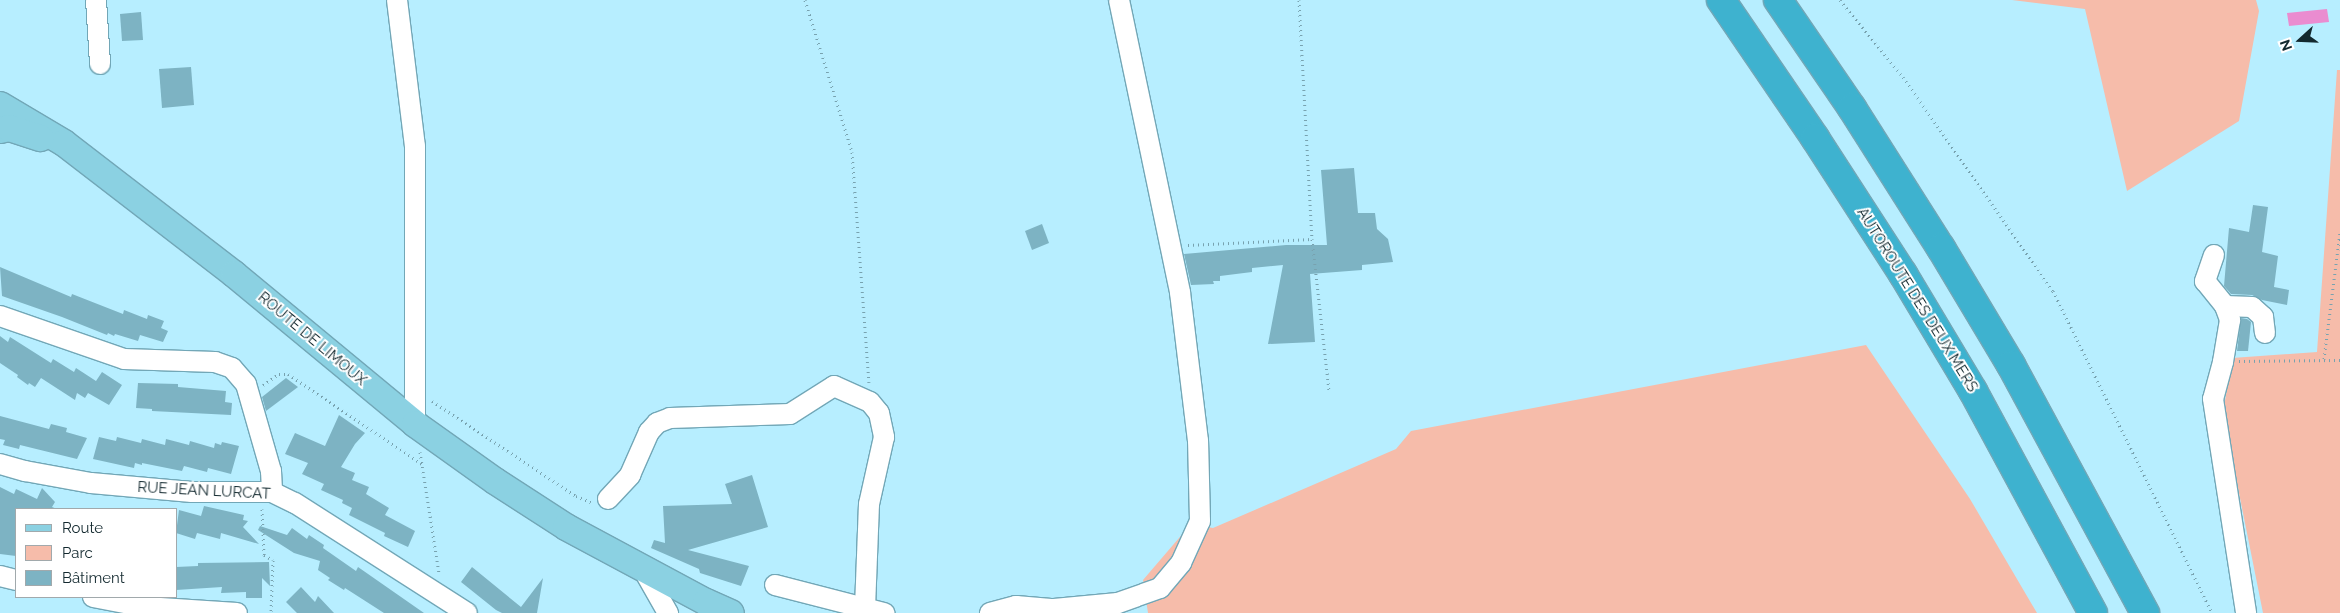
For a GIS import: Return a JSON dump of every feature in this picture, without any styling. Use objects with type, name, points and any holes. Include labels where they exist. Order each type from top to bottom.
[{"type":"highway","name":"AUTOROUTE DES DEUX MERS","points":[[1721,0],[1816,138],[1903,274],[1978,400],[2093,613]]},
{"type":"highway","points":[[1778,0],[1863,124],[2011,364],[2145,613]]},
{"type":"main road","name":"ROUTE DE LIMOUX","points":[[0,105],[64,143],[234,274],[415,424],[495,481],[566,527],[706,602],[731,613]]},
{"type":"main road","points":[[0,130],[9,128],[64,143]]},
{"type":"street","points":[[96,0],[100,64]]},
{"type":"street","points":[[397,0],[415,146],[415,424]]},
{"type":"street","points":[[990,613],[1016,606],[1053,611],[1118,604],[1160,588],[1181,563],[1200,521],[1198,441],[1180,292],[1119,0]]},
{"type":"street","points":[[2214,255],[2205,281],[2225,306],[2230,320],[2224,362],[2212,399],[2246,613]]},
{"type":"street","points":[[2225,306],[2252,307],[2263,317],[2265,333]]},
{"type":"street","points":[[0,316],[124,358],[215,362],[232,368],[246,384],[250,395],[271,471],[267,492]]},
{"type":"street","points":[[608,499],[630,475],[649,432],[657,423],[670,418],[790,414],[834,386],[870,402],[879,413],[884,436],[868,504],[865,608]]},
{"type":"street","name":"RUE JEAN LURCAT","points":[[0,464],[91,484],[192,492],[267,492],[295,503],[467,613]]},
{"type":"street","points":[[643,569],[668,613]]},
{"type":"street","points":[[0,576],[15,580]]},
{"type":"street","points":[[775,585],[884,613]]},
{"type":"street","points":[[98,598],[145,607],[237,613]]},
{"type":"path","points":[[805,0],[852,152],[870,402]]},
{"type":"path","points":[[1299,0],[1312,239],[1329,390]]},
{"type":"path","points":[[1840,0],[1903,77],[2053,290],[2212,613]]},
{"type":"path","points":[[2324,360],[2340,232]]},
{"type":"path","points":[[1171,246],[1312,239]]},
{"type":"path","points":[[2224,362],[2340,360]]},
{"type":"path","points":[[250,395],[279,374],[288,374],[422,464]]},
{"type":"path","points":[[414,389],[576,496],[591,502],[608,499]]},
{"type":"path","points":[[415,424],[443,597]]},
{"type":"path","points":[[267,492],[264,555],[273,560],[271,613]]},
{"type":"green space","points":[[2012,0],[2256,0],[2259,11],[2239,121],[2127,191],[2085,9]]},
{"type":"green space","points":[[2337,70],[2340,70],[2340,613],[2263,613],[2223,413],[2232,358],[2317,352]]},
{"type":"green space","points":[[1866,345],[1970,499],[2037,613],[1148,613],[1143,580],[1191,524],[1213,528],[1396,449],[1411,431]]},
{"type":"shaded area","points":[[2327,9],[2329,22],[2289,26],[2287,13]]},
{"type":"building","points":[[141,12],[143,40],[122,41],[120,14]]},
{"type":"building","points":[[191,67],[194,105],[162,108],[159,69]]},
{"type":"building","points":[[1354,168],[1358,213],[1375,213],[1377,229],[1388,239],[1393,262],[1362,265],[1362,270],[1310,274],[1315,342],[1268,344],[1283,265],[1252,268],[1252,272],[1220,276],[1220,281],[1213,281],[1214,284],[1191,285],[1184,254],[1286,245],[1327,245],[1321,170]]},
{"type":"building","points":[[2253,205],[2268,207],[2262,252],[2278,256],[2274,287],[2289,290],[2287,305],[2262,300],[2252,295],[2231,294],[2224,286],[2229,228],[2249,232]]},
{"type":"building","points":[[1042,224],[1049,243],[1032,250],[1025,231]]},
{"type":"building","points":[[0,267],[71,297],[72,294],[123,314],[124,310],[147,319],[148,315],[164,321],[161,328],[168,331],[163,342],[140,335],[138,341],[115,334],[114,336],[108,333],[107,335],[2,296]]},
{"type":"building","points":[[2241,318],[2251,322],[2248,351],[2237,351]]},
{"type":"building","points":[[0,336],[8,342],[10,337],[51,363],[53,359],[74,372],[76,368],[96,381],[102,372],[122,385],[109,405],[88,393],[85,398],[77,393],[75,400],[41,378],[35,387],[29,383],[28,385],[17,377],[18,375],[0,363]]},
{"type":"building","points":[[286,378],[298,387],[266,411],[262,397]]},
{"type":"building","points":[[138,383],[178,384],[178,387],[226,391],[225,402],[232,403],[231,415],[152,411],[152,409],[136,408]]},
{"type":"building","points":[[339,415],[365,433],[355,444],[341,467],[355,473],[352,480],[369,487],[366,494],[389,508],[385,515],[415,531],[408,547],[384,536],[385,533],[349,515],[352,508],[342,503],[343,500],[321,490],[324,484],[302,474],[308,463],[285,454],[295,433],[325,446]]},
{"type":"building","points":[[0,416],[49,429],[51,424],[67,428],[66,432],[87,438],[77,459],[20,445],[19,449],[3,445],[5,440],[0,439]]},
{"type":"building","points":[[99,437],[116,441],[117,437],[141,443],[142,439],[165,445],[166,439],[189,445],[190,441],[214,448],[215,443],[221,445],[222,442],[239,446],[231,474],[208,468],[207,472],[184,466],[182,471],[142,463],[142,465],[135,463],[134,468],[93,459]]},
{"type":"building","points":[[752,475],[768,527],[688,550],[749,566],[741,586],[700,573],[699,569],[651,548],[654,540],[665,543],[663,506],[732,504],[725,484]]},
{"type":"building","points":[[0,487],[14,494],[16,489],[37,499],[42,488],[55,502],[52,507],[54,508],[15,508],[15,556],[0,554]]},
{"type":"building","points":[[204,506],[244,515],[243,520],[248,521],[243,527],[259,544],[221,533],[220,539],[197,533],[195,539],[178,534],[179,510],[201,516]]},
{"type":"building","points":[[260,526],[287,535],[292,528],[307,539],[309,535],[324,545],[323,548],[356,571],[358,567],[424,613],[384,613],[345,588],[344,590],[328,580],[330,578],[318,570],[320,561],[294,553],[258,530]]},
{"type":"building","points":[[269,562],[270,586],[262,578],[262,598],[246,598],[246,592],[221,593],[222,587],[178,590],[178,567],[198,566],[198,563]]},
{"type":"building","points":[[472,567],[521,607],[543,578],[537,613],[502,613],[496,610],[461,582]]},
{"type":"building","points":[[301,587],[315,602],[318,596],[334,613],[297,613],[286,602]]}]
